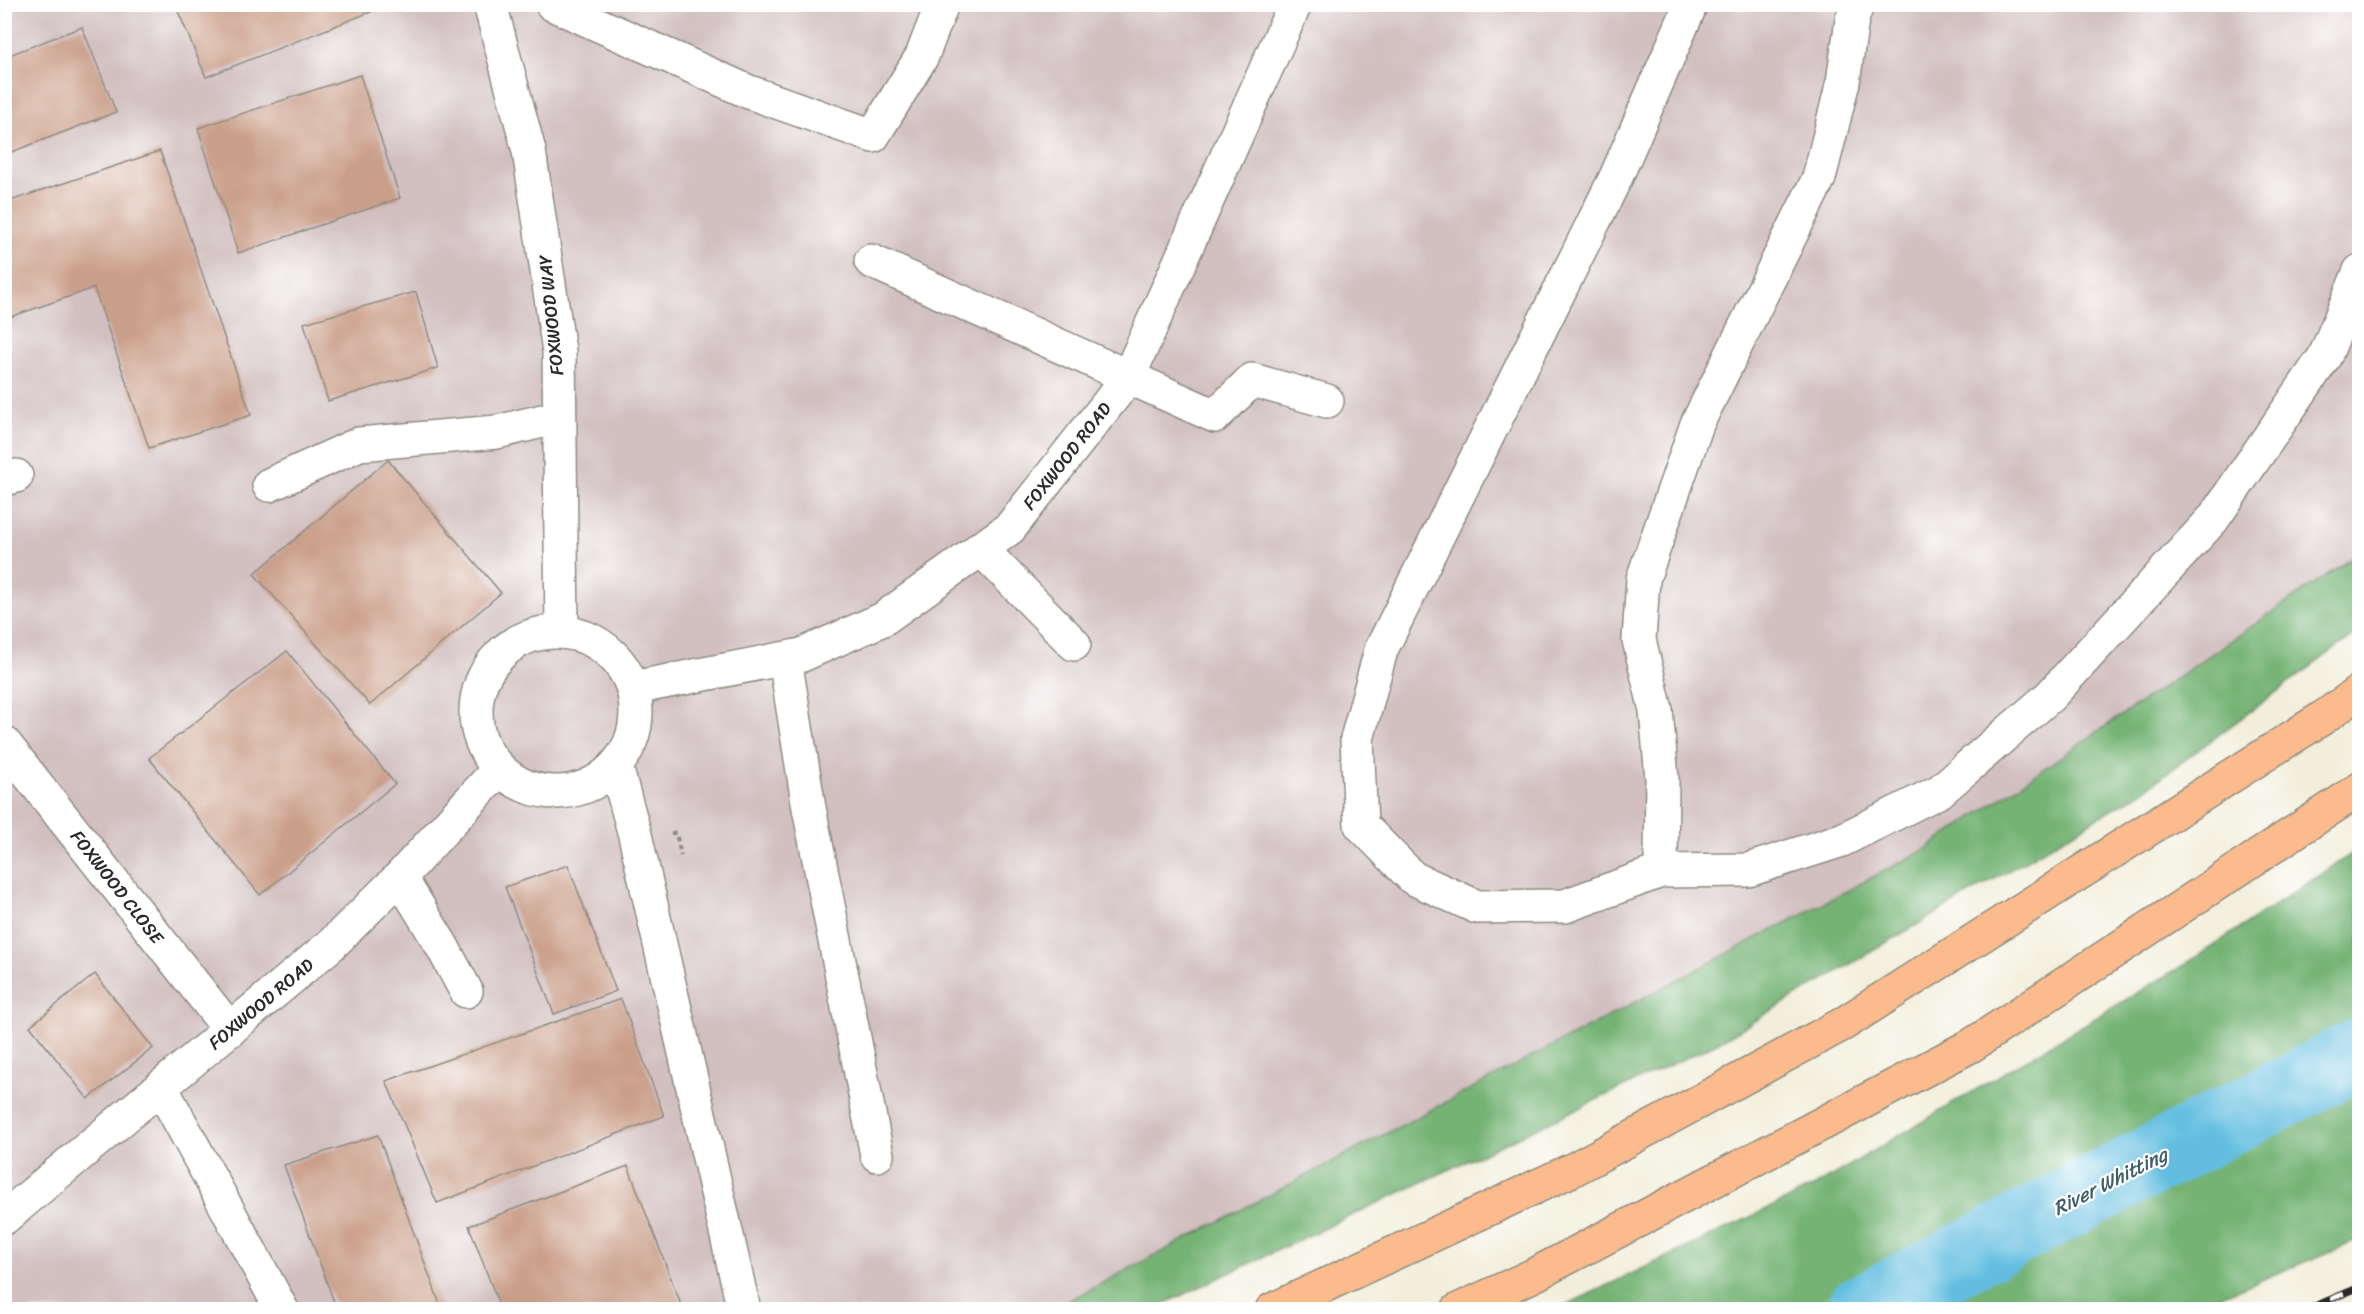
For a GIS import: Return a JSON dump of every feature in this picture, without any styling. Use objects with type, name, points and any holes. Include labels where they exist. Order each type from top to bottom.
[{"type":"highway","points":[[1272,1310],[1574,1168],[1843,1024],[2324,717],[2360,691]]},
{"type":"highway","points":[[1458,1310],[1534,1275],[1972,1046],[2360,789]]},
{"type":"street","name":"FOXWOOD WAY","points":[[490,4],[530,151],[559,351],[562,632]]},
{"type":"street","points":[[552,4],[749,92],[873,136],[922,56],[942,4]]},
{"type":"street","name":"FOXWOOD ROAD","points":[[633,688],[802,655],[882,619],[1010,528],[1128,378],[1295,4]]},
{"type":"street","points":[[1691,4],[1616,177],[1381,650],[1357,739],[1361,825],[1413,878],[1477,907],[1565,906],[1661,872],[1748,870],[1842,840],[1940,791],[2050,696],[2213,519],[2325,356],[2360,271]]},
{"type":"street","points":[[1661,872],[1662,779],[1656,710],[1639,640],[1643,579],[1697,424],[1819,178],[1843,82],[1852,20],[1857,4]]},
{"type":"street","points":[[871,261],[1215,416],[1252,380],[1327,401]]},
{"type":"street","points":[[268,485],[359,444],[498,432],[559,417]]},
{"type":"street","points":[[980,548],[1074,644]]},
{"type":"street","points":[[562,632],[586,637],[606,649],[622,666],[633,688],[637,708],[635,730],[628,749],[616,766],[596,783],[571,792],[545,793],[520,785],[499,770],[483,747],[476,720],[478,692],[490,667],[510,647],[535,635],[562,632]]},
{"type":"street","points":[[785,659],[809,808],[877,1155]]},
{"type":"street","name":"FOXWOOD CLOSE","points":[[4,743],[230,1030]]},
{"type":"street","points":[[616,766],[635,835],[744,1310]]},
{"type":"street","name":"FOXWOOD ROAD","points":[[6,1213],[332,944],[400,877],[499,770]]},
{"type":"street","points":[[400,877],[466,991]]},
{"type":"street","points":[[161,1087],[282,1310]]},
{"type":"shaded area","points":[[5,5],[2359,5],[2359,553],[1926,849],[1053,1309],[5,1310]]},
{"type":"green space","points":[[2359,553],[2359,631],[2140,793],[1717,1043],[1153,1309],[1069,1309],[1068,1301],[1926,849]]},
{"type":"green space","points":[[2359,849],[2359,1240],[2189,1309],[1558,1309],[1815,1186],[2187,963]]},
{"type":"building","points":[[175,4],[388,4],[388,5],[206,77]]},
{"type":"building","points":[[82,27],[116,112],[4,155],[4,57]]},
{"type":"building","points":[[360,75],[400,198],[238,253],[198,128]]},
{"type":"building","points":[[160,151],[251,415],[149,448],[94,288],[10,317],[4,301],[4,203]]},
{"type":"building","points":[[416,292],[438,368],[328,401],[304,323]]},
{"type":"building","points":[[388,460],[501,593],[370,705],[254,574]]},
{"type":"building","points":[[287,651],[395,784],[260,895],[149,758]]},
{"type":"building","points":[[568,865],[616,991],[554,1014],[505,887]]},
{"type":"building","points":[[95,974],[153,1048],[88,1099],[30,1026]]},
{"type":"building","points":[[621,999],[664,1116],[437,1203],[386,1081]]},
{"type":"building","points":[[378,1135],[442,1310],[337,1310],[284,1165]]},
{"type":"building","points":[[628,1166],[683,1310],[501,1310],[469,1226]]},
{"type":"waterway","name":"River Whitting","points":[[1861,1310],[2360,1053]]},
{"type":"railway","points":[[2305,1310],[2360,1287]]}]
